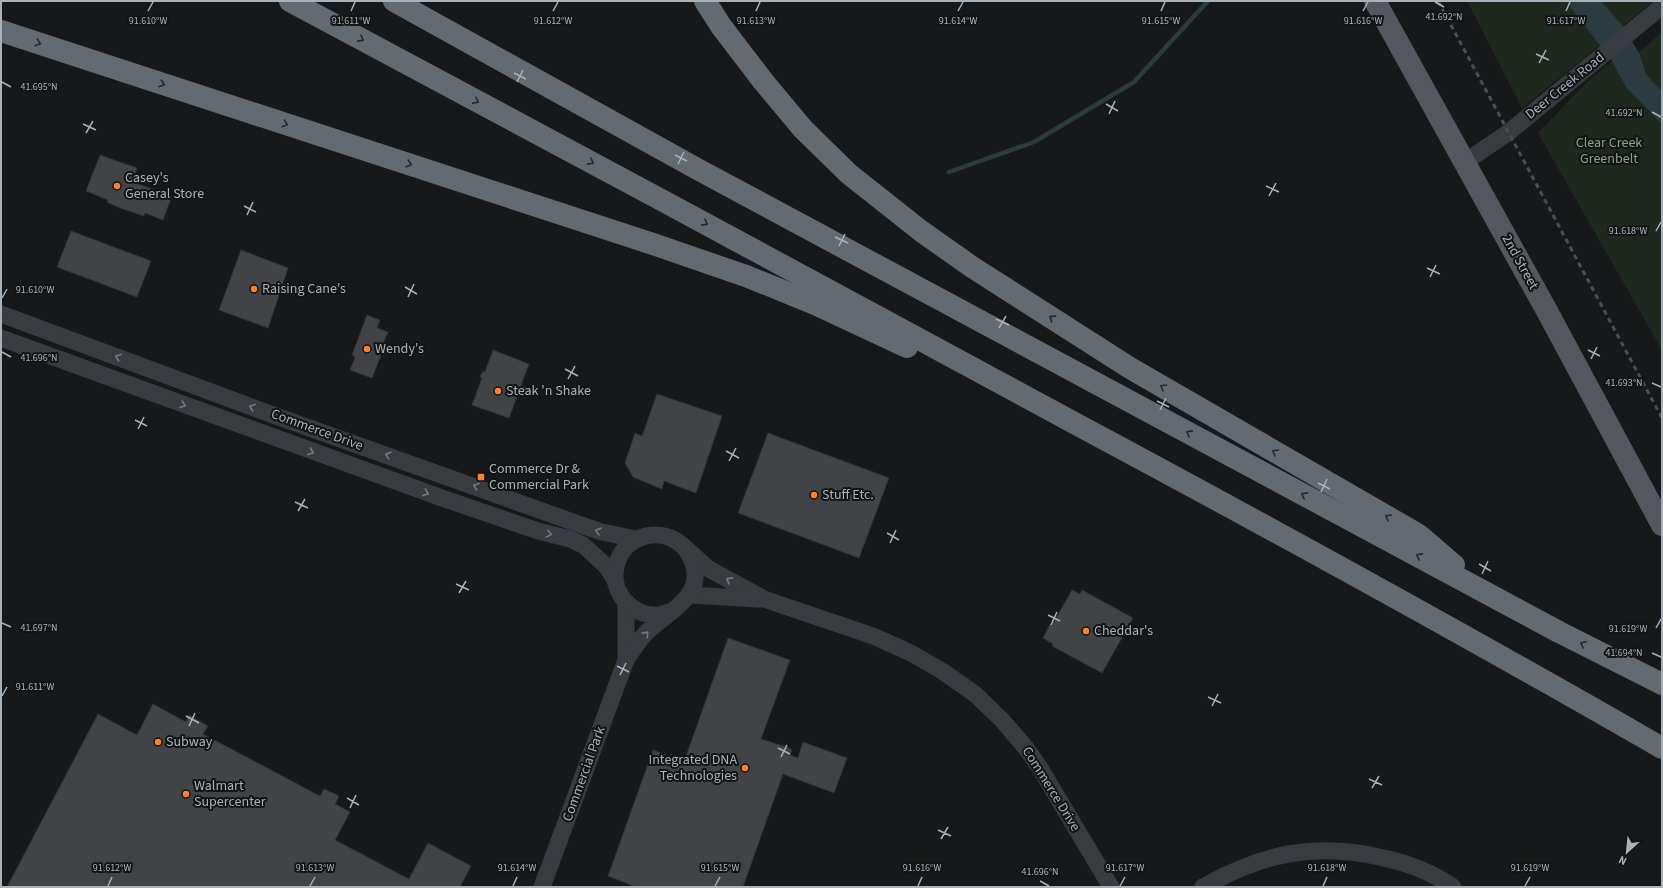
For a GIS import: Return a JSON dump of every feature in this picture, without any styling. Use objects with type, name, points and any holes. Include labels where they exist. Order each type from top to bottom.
[{"type":"highway","points":[[290,1],[1260,523],[1584,702],[1662,748]]},
{"type":"highway","points":[[394,1],[715,179],[1559,632],[1662,684]]},
{"type":"highway","points":[[704,1],[763,81],[803,129],[849,174],[915,227],[972,267],[1130,368],[1419,535],[1485,592]]},
{"type":"highway","points":[[1,31],[638,239],[746,276],[815,304],[1015,398],[1080,425]]},
{"type":"main road","name":"2nd Street","points":[[1375,1],[1465,162],[1662,525]]},
{"type":"street","name":"Deer Creek Road","points":[[1465,162],[1509,132],[1660,8]]},
{"type":"street","name":"Commerce Drive","points":[[1,314],[273,415],[440,473],[584,526],[602,532],[636,539]]},
{"type":"street","name":"Commerce Drive","points":[[1,338],[538,532],[570,539],[583,545],[593,554],[607,567],[615,580]]},
{"type":"street","points":[[669,612],[658,615],[646,614],[635,610],[626,603],[619,592],[615,580],[615,567],[619,556],[626,546],[636,539],[650,535],[669,537],[682,545],[709,569],[764,599]]},
{"type":"street","points":[[626,660],[645,634],[669,612],[681,605],[690,595],[695,582],[695,568],[690,555],[682,545]]},
{"type":"street","points":[[690,595],[764,599]]},
{"type":"street","name":"Commerce Drive","points":[[764,599],[873,636],[911,653],[942,671],[975,694],[1002,720],[1037,763],[1110,887]]},
{"type":"street","points":[[626,603],[626,660]]},
{"type":"street","name":"Commercial Park","points":[[542,887],[626,660]]},
{"type":"street","points":[[1202,887],[1246,865],[1278,855],[1306,851],[1331,850],[1360,852],[1396,861],[1424,871],[1453,887]]},
{"type":"green space","points":[[1467,1],[1653,1],[1623,26],[1613,14],[1592,33],[1600,45],[1522,108]]},
{"type":"green space","name":"Clear Creek Greenbelt","points":[[1662,32],[1662,350],[1538,133],[1586,83],[1612,61],[1618,71]]},
{"type":"shaded area","points":[[1566,1],[1601,1],[1623,26],[1639,53],[1646,74],[1662,92],[1662,124],[1626,87],[1612,61]]},
{"type":"building","name":"Casey's General Store","points":[[100,155],[137,168],[132,182],[172,196],[163,220],[145,213],[144,216],[120,208],[107,202],[108,200],[86,191]]},
{"type":"building","points":[[71,231],[151,261],[137,297],[57,267]]},
{"type":"building","name":"Raising Cane's","points":[[241,250],[288,268],[268,328],[219,310]]},
{"type":"building","name":"Wendy's","points":[[367,315],[380,320],[377,328],[388,332],[383,344],[380,343],[377,353],[381,355],[372,378],[350,370],[355,357],[352,355]]},
{"type":"building","name":"Steak 'n Shake","points":[[493,350],[529,364],[509,418],[472,405],[482,378],[480,377],[483,371],[485,372]]},
{"type":"building","points":[[657,394],[722,416],[696,493],[664,481],[662,489],[633,477],[625,463],[635,433],[642,436]]},
{"type":"building","name":"Stuff Etc.","points":[[768,433],[889,478],[859,558],[738,513]]},
{"type":"building","name":"Cheddar's","points":[[1072,590],[1080,594],[1082,590],[1133,618],[1102,673],[1052,646],[1053,644],[1043,638],[1050,624],[1052,625]]},
{"type":"building","name":"Integrated DNA Technologies","points":[[728,638],[790,660],[761,739],[792,749],[790,755],[798,758],[803,742],[847,758],[834,793],[783,774],[743,887],[636,887],[608,876],[653,750],[684,762]]},
{"type":"building","name":"Walmart Supercenter","points":[[153,704],[186,722],[189,715],[208,726],[203,734],[320,796],[324,789],[339,796],[335,804],[350,812],[335,840],[409,879],[428,843],[471,866],[460,887],[7,887],[98,714],[137,735]]},
{"type":"waterway","points":[[949,172],[1034,142],[1134,82],[1208,1]]},
{"type":"railway","points":[[1438,1],[1662,418]]},
{"type":"place","name":"Casey's General Store","points":[[117,186]]},
{"type":"place","name":"Raising Cane's","points":[[254,289]]},
{"type":"place","name":"Wendy's","points":[[367,349]]},
{"type":"place","name":"Steak 'n Shake","points":[[498,391]]},
{"type":"place","name":"Commerce Dr & Commercial Park","points":[[481,477]]},
{"type":"place","name":"Stuff Etc.","points":[[814,495]]},
{"type":"place","name":"Cheddar's","points":[[1086,631]]},
{"type":"place","name":"Subway","points":[[158,742]]},
{"type":"place","name":"Integrated DNA Technologies","points":[[745,768]]},
{"type":"place","name":"Walmart Supercenter","points":[[186,794]]}]
